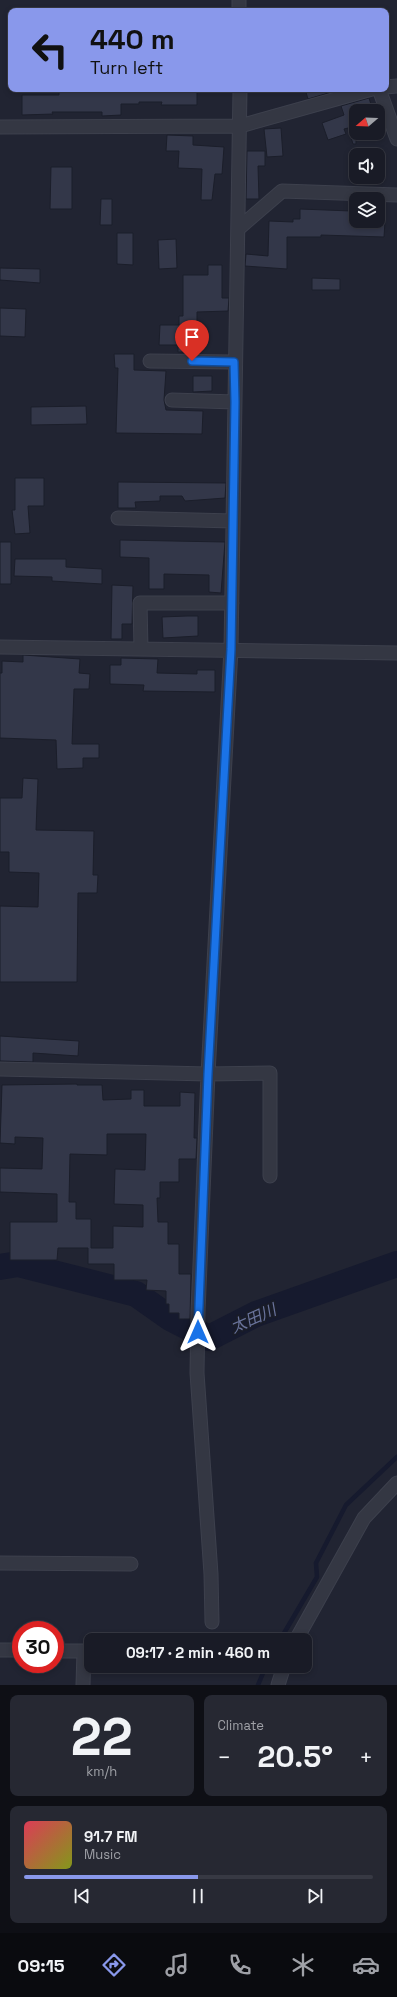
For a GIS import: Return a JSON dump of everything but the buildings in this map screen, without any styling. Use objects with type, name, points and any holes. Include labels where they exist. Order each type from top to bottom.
[{"type":"street","points":[[212,1622],[211,1574],[197,1373],[208,1074],[231,649],[235,402],[234,362],[240,92]]},
{"type":"street","points":[[0,127],[240,126],[361,92]]},
{"type":"street","points":[[380,92],[397,139]]},
{"type":"street","points":[[238,229],[282,192],[397,195]]},
{"type":"street","points":[[150,361],[234,362]]},
{"type":"street","points":[[172,400],[235,402]]},
{"type":"street","points":[[118,518],[233,521]]},
{"type":"street","points":[[141,649],[140,603],[232,603]]},
{"type":"street","points":[[0,646],[397,652]]},
{"type":"street","points":[[0,1069],[208,1074],[270,1073],[270,1176]]},
{"type":"street","points":[[300,1633],[364,1518],[397,1483]]},
{"type":"street","points":[[0,1563],[131,1564]]},
{"type":"street","points":[[64,1650],[84,1648]]},
{"type":"street","points":[[0,1650],[12,1650]]},
{"type":"street","points":[[83,1685],[85,1673]]},
{"type":"street","points":[[278,1685],[282,1673]]},
{"type":"waterway","name":"太田川","points":[[0,1267],[18,1264],[136,1294],[170,1318],[209,1338],[256,1314],[397,1264]]},
{"type":"waterway","points":[[284,1633],[317,1577],[316,1563],[346,1505],[397,1457]]},
{"type":"waterway","points":[[258,1685],[263,1673]]},
{"type":"route","points":[[192,361],[234,362],[235,402],[231,649],[208,1074],[198,1332]]}]
